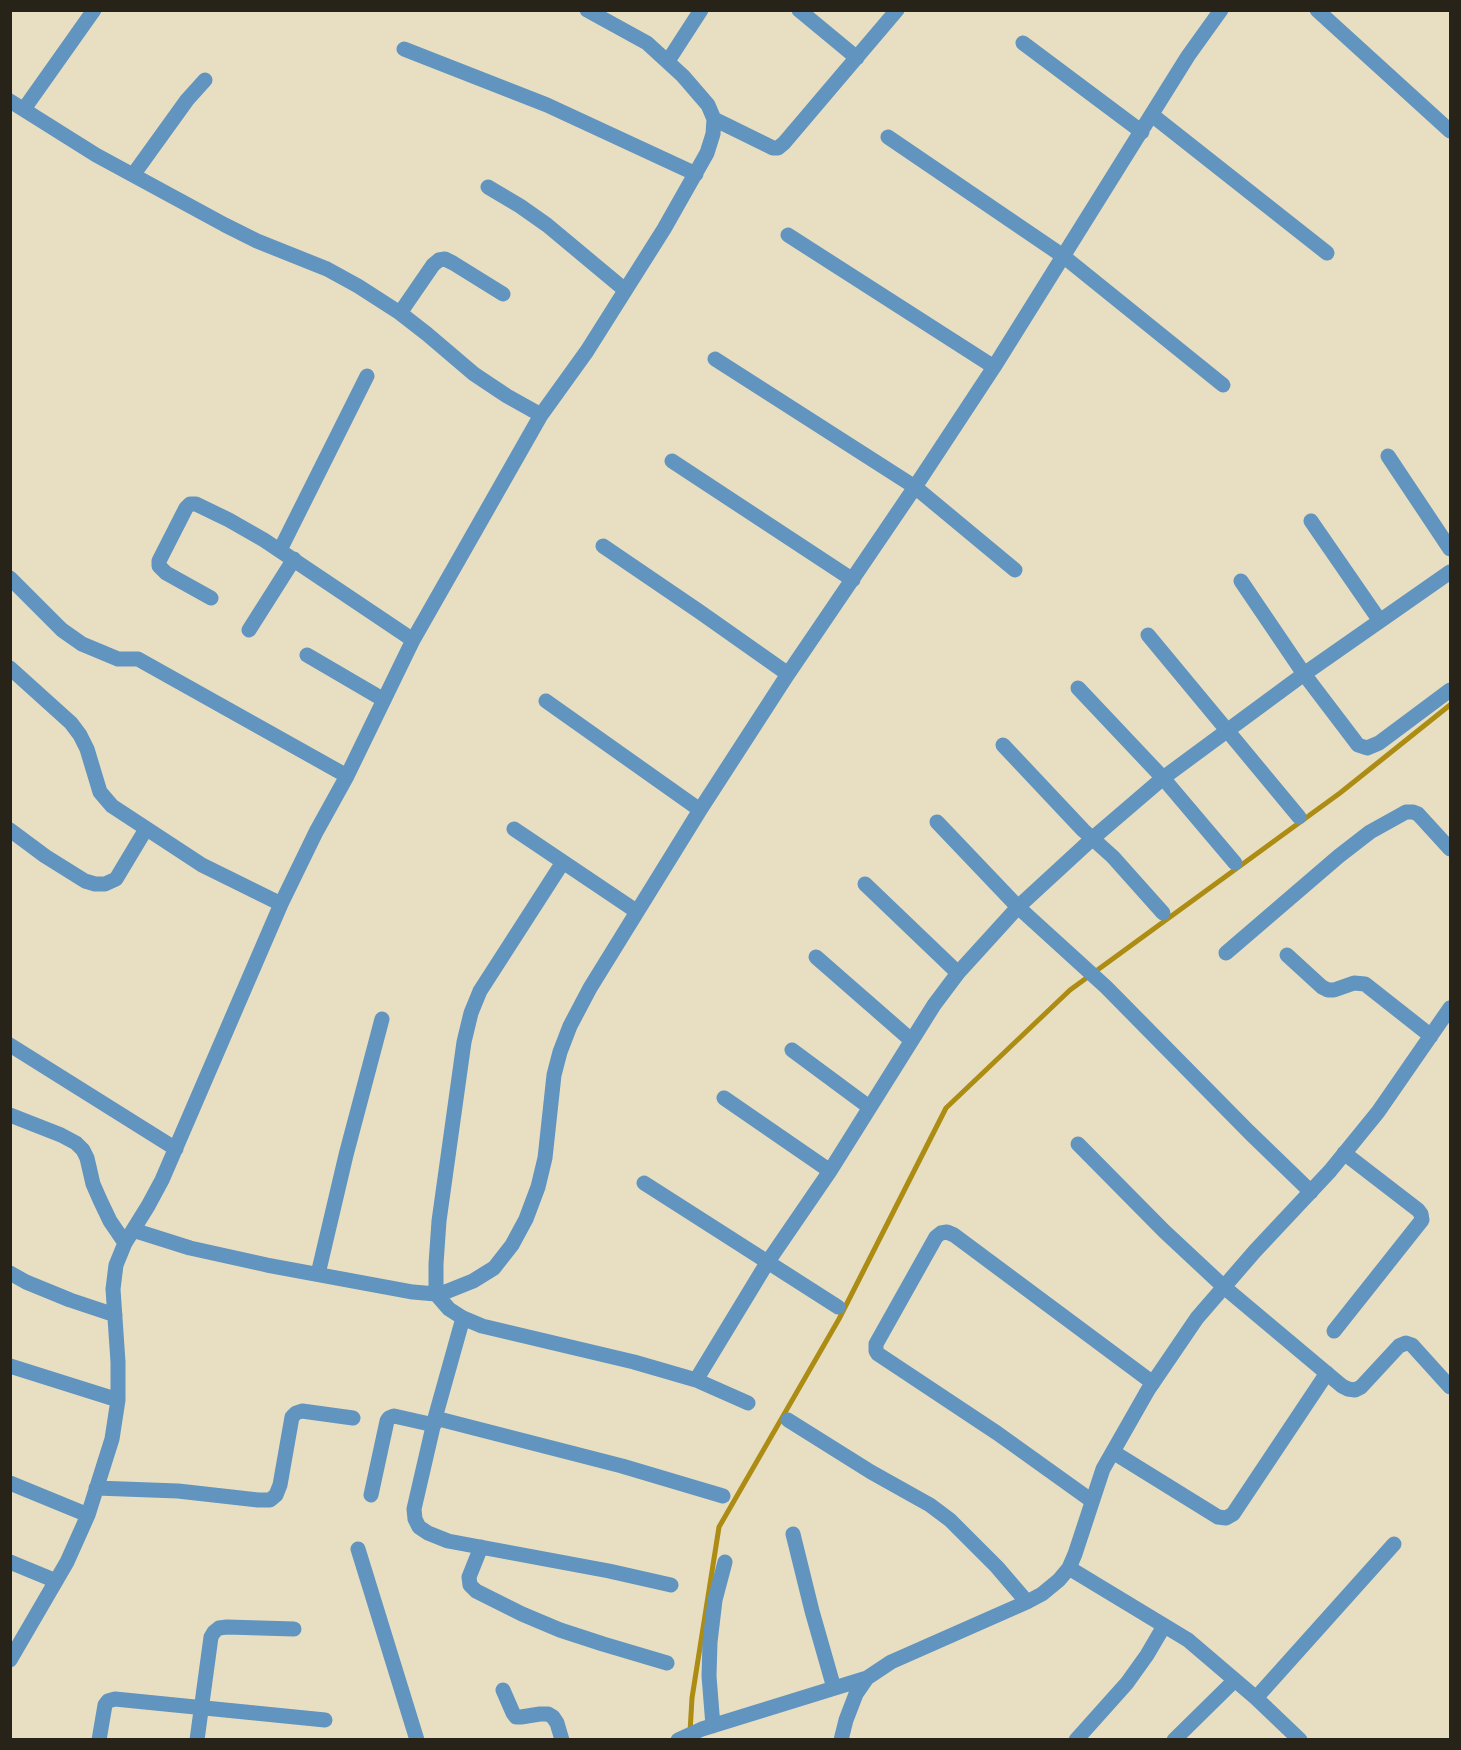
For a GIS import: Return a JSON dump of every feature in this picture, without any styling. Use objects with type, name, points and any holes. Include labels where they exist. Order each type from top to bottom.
[{"type":"street","points":[[24,109],[94,10]]},
{"type":"street","points":[[10,1660],[67,1562],[88,1515],[112,1439],[118,1400],[113,1289],[116,1266],[176,1149],[281,904],[413,640],[541,415],[587,351],[625,290],[696,174],[714,134],[714,119],[708,105],[668,61],[647,44],[587,10]]},
{"type":"street","points":[[668,61],[701,10]]},
{"type":"street","points":[[799,10],[856,58]]},
{"type":"street","points":[[714,119],[773,148],[778,148],[897,10]]},
{"type":"street","points":[[10,1115],[76,1143],[83,1150],[93,1184],[110,1221],[129,1237],[267,1265],[413,1292],[436,1294],[473,1281],[494,1268],[512,1245],[526,1218],[538,1186],[544,1158],[554,1075],[560,1052],[570,1026],[590,988],[700,810],[788,674],[994,367],[1188,57],[1221,10]]},
{"type":"street","points":[[1317,10],[1450,131]]},
{"type":"street","points":[[1023,43],[1142,132]]},
{"type":"street","points":[[404,49],[547,105],[696,174]]},
{"type":"street","points":[[133,175],[205,80]]},
{"type":"street","points":[[10,101],[63,136],[257,241],[327,269],[400,313],[474,374],[541,415]]},
{"type":"street","points":[[1152,116],[1327,253]]},
{"type":"street","points":[[888,136],[1064,256],[1223,385]]},
{"type":"street","points":[[488,187],[547,225],[625,290]]},
{"type":"street","points":[[788,235],[994,367]]},
{"type":"street","points":[[400,313],[433,265],[439,260],[445,259],[453,263],[503,294]]},
{"type":"street","points":[[715,359],[915,487],[1015,570]]},
{"type":"street","points":[[280,550],[367,376]]},
{"type":"street","points":[[1388,456],[1450,549]]},
{"type":"street","points":[[672,461],[853,580]]},
{"type":"street","points":[[211,598],[166,573],[159,566],[159,561],[190,504],[196,504],[229,520],[280,550],[413,640]]},
{"type":"street","points":[[1311,521],[1380,621]]},
{"type":"street","points":[[603,546],[788,674]]},
{"type":"street","points":[[249,630],[294,559]]},
{"type":"street","points":[[696,1380],[911,1040],[958,973],[1018,907],[1163,778],[1304,674],[1450,572]]},
{"type":"street","points":[[10,578],[62,630],[82,644],[118,659],[138,659],[347,776]]},
{"type":"street","points":[[1241,581],[1304,674],[1358,745],[1367,748],[1379,743],[1450,690]]},
{"type":"street","points":[[1148,634],[1299,818]]},
{"type":"street","points":[[307,655],[384,700]]},
{"type":"street","points":[[10,668],[80,735],[87,749],[100,792],[112,806],[202,865],[281,904]]},
{"type":"street","points":[[1078,688],[1163,778],[1234,863]]},
{"type":"street","points":[[546,701],[700,810]]},
{"type":"street","points":[[1003,745],[1113,857],[1163,913]]},
{"type":"street","points":[[1226,953],[1339,856],[1370,832],[1406,812],[1418,814],[1450,849]]},
{"type":"street","points":[[937,822],[1018,907],[1106,987],[1311,1192]]},
{"type":"street","points":[[513,829],[636,911]]},
{"type":"street","points":[[10,830],[45,856],[85,881],[95,884],[105,884],[116,879],[157,836]]},
{"type":"street","points":[[563,862],[480,991],[471,1013],[464,1042],[440,1221],[436,1294],[449,1309],[462,1318],[482,1326],[634,1362],[696,1380],[748,1403]]},
{"type":"street","points":[[865,884],[958,973]]},
{"type":"street","points":[[1287,955],[1328,990],[1354,983],[1365,984],[1431,1036]]},
{"type":"street","points":[[816,957],[911,1040]]},
{"type":"street","points":[[680,1739],[707,1728],[867,1678],[891,1662],[1028,1602],[1059,1580],[1069,1568],[1104,1469],[1153,1383],[1197,1318],[1311,1192],[1378,1112],[1450,1008]]},
{"type":"street","points":[[318,1274],[382,1019]]},
{"type":"street","points":[[10,1045],[176,1149]]},
{"type":"street","points":[[792,1050],[869,1107]]},
{"type":"street","points":[[724,1098],[830,1171]]},
{"type":"street","points":[[1078,1144],[1224,1287],[1342,1386],[1355,1390],[1361,1388],[1399,1346],[1406,1343],[1412,1345],[1450,1387]]},
{"type":"street","points":[[1334,1331],[1422,1220],[1418,1210],[1344,1153]]},
{"type":"street","points":[[645,1183],[838,1307]]},
{"type":"street","points":[[1092,1501],[997,1433],[879,1354],[876,1351],[876,1344],[936,1237],[947,1232],[1153,1383]]},
{"type":"street","points":[[10,1273],[70,1300],[115,1315]]},
{"type":"street","points":[[462,1318],[434,1421],[414,1509],[419,1527],[448,1540],[671,1585]]},
{"type":"street","points":[[10,1366],[118,1400]]},
{"type":"street","points":[[1113,1452],[1218,1517],[1226,1518],[1233,1514],[1327,1373]]},
{"type":"street","points":[[96,1488],[178,1491],[270,1500],[276,1495],[280,1485],[292,1417],[296,1413],[302,1411],[353,1418]]},
{"type":"street","points":[[371,1495],[387,1421],[394,1416],[434,1421],[622,1466],[723,1496]]},
{"type":"street","points":[[788,1420],[871,1472],[930,1505],[950,1520],[1028,1602]]},
{"type":"street","points":[[10,1483],[88,1515]]},
{"type":"street","points":[[794,1534],[812,1611],[834,1688]]},
{"type":"street","points":[[1256,1698],[1394,1544]]},
{"type":"street","points":[[481,1547],[469,1576],[470,1585],[476,1591],[560,1630],[666,1663]]},
{"type":"street","points":[[358,1549],[417,1740]]},
{"type":"street","points":[[10,1562],[56,1581]]},
{"type":"street","points":[[707,1728],[710,1642],[716,1600],[725,1562]]},
{"type":"street","points":[[1069,1568],[1188,1640],[1256,1698],[1300,1740]]},
{"type":"street","points":[[1076,1740],[1126,1683],[1147,1655],[1164,1626]]},
{"type":"street","points":[[197,1740],[211,1637],[214,1632],[227,1627],[294,1629]]},
{"type":"street","points":[[841,1740],[856,1694],[867,1678]]},
{"type":"street","points":[[1174,1740],[1235,1680]]},
{"type":"street","points":[[503,1690],[516,1717],[548,1714],[557,1723],[562,1740]]},
{"type":"street","points":[[99,1740],[105,1705],[108,1701],[115,1699],[325,1720]]},
{"type":"waterway","points":[[690,1732],[692,1698],[719,1527],[839,1319],[946,1108],[1070,990],[1340,793],[1450,705]]}]
